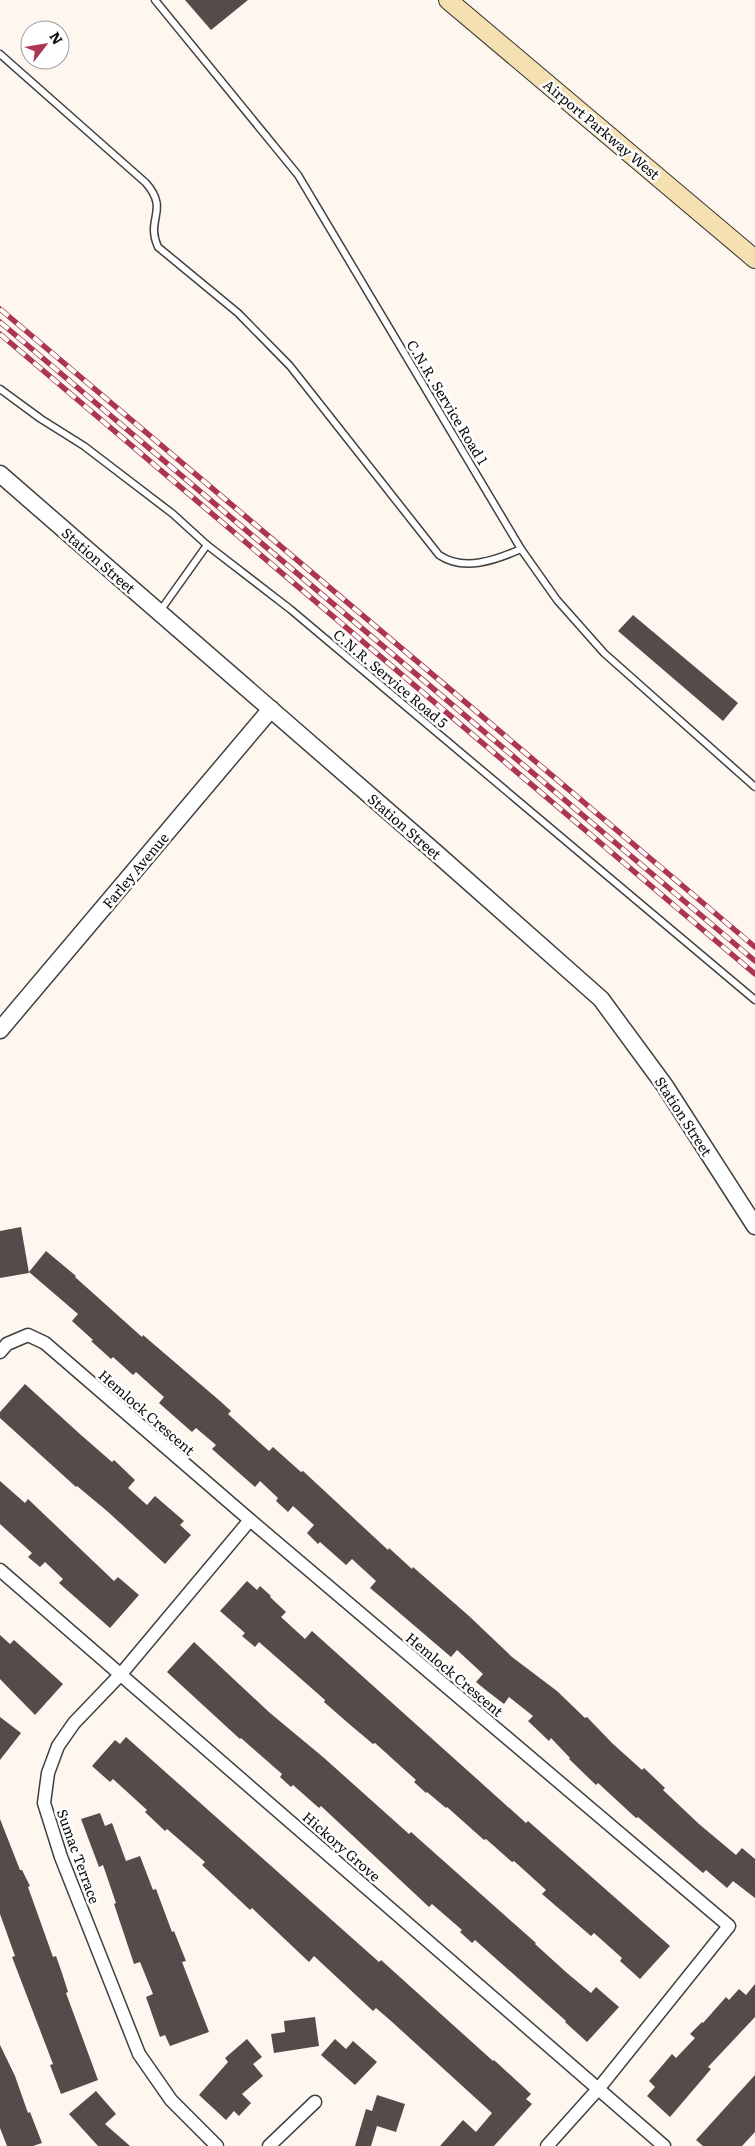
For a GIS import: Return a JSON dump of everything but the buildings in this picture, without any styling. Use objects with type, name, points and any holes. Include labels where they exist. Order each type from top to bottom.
[{"type":"main road","name":"Airport Parkway West","points":[[448,0],[755,259]]},
{"type":"street","name":"Station Street","points":[[0,474],[601,999],[664,1086],[755,1226]]},
{"type":"street","name":"Farley Avenue","points":[[0,1030],[271,709]]},
{"type":"street","name":"Hemlock Crescent","points":[[0,1352],[7,1344],[28,1336],[45,1343],[250,1520],[729,1926],[598,2088]]},
{"type":"street","name":"Sumac Terrace","points":[[217,2146],[170,2100],[139,2054],[61,1857],[44,1803],[48,1773],[58,1746],[74,1723],[121,1674],[250,1520]]},
{"type":"street","name":"Hickory Grove","points":[[0,1570],[664,2146]]},
{"type":"street","points":[[547,2146],[598,2088]]},
{"type":"street","points":[[269,2146],[315,2102]]},
{"type":"lane","name":"C.N.R. Service Road 1","points":[[156,0],[298,175],[521,549],[557,600],[604,653],[755,787]]},
{"type":"lane","points":[[0,54],[146,183],[156,194],[158,207],[153,226],[153,237],[158,247],[238,313],[284,359],[439,555],[447,560],[464,565],[499,559],[521,549]]},
{"type":"lane","name":"C.N.R. Service Road 5","points":[[0,389],[41,419],[84,446],[173,514],[207,545],[290,609],[755,1000]]},
{"type":"lane","points":[[159,612],[207,545]]},
{"type":"railway","points":[[0,309],[755,947]]},
{"type":"railway","points":[[0,322],[755,961]]},
{"type":"railway","points":[[0,334],[755,974]]}]
